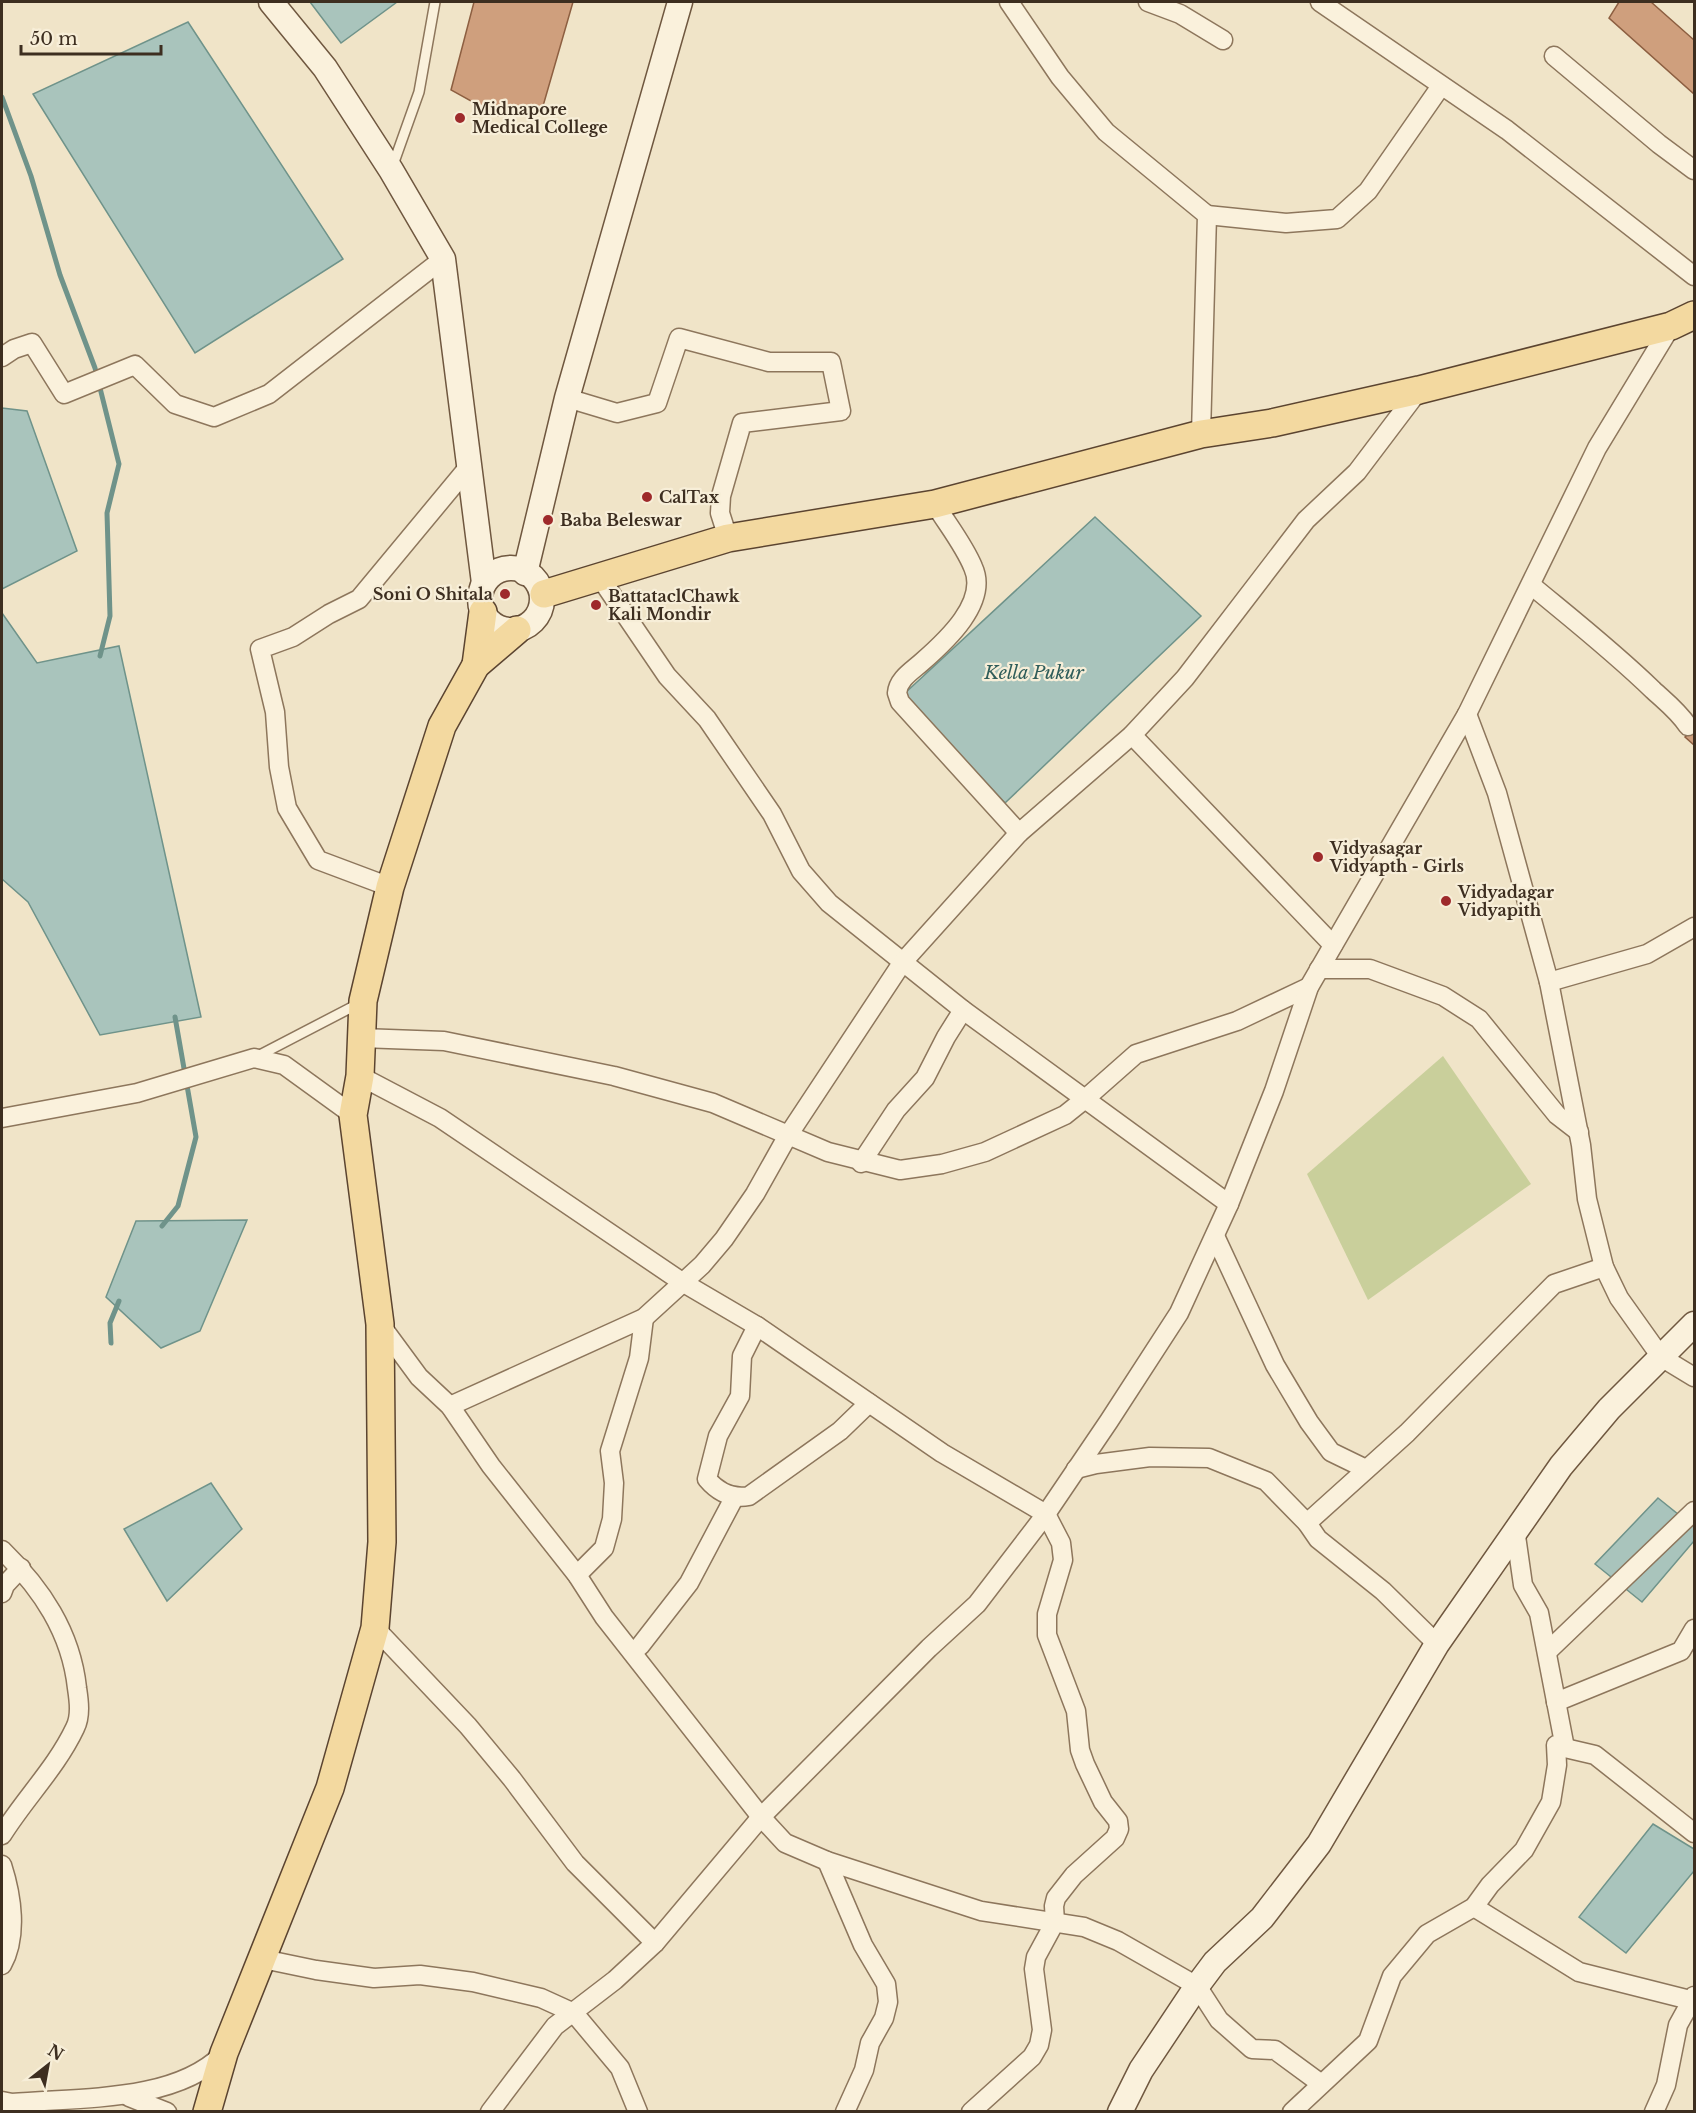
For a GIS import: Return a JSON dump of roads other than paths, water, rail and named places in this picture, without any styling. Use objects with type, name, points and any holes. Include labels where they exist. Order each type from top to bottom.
[{"type":"main road","points":[[543,594],[728,538],[935,504],[1202,434],[1272,423],[1419,390],[1683,320],[1695,293]]},
{"type":"main road","points":[[476,665],[483,612]]},
{"type":"main road","points":[[207,2112],[224,2053],[330,1788],[375,1628],[382,1542],[380,1324],[353,1115],[360,1076],[363,1001],[390,887],[442,726],[476,665],[517,630]]},
{"type":"street","points":[[271,2],[325,68],[391,170],[443,259],[471,464],[474,520],[484,583],[481,594],[483,612],[493,622],[517,630],[527,626],[536,618],[542,607],[543,594],[536,581],[518,570],[474,520]]},
{"type":"street","points":[[518,570],[680,2]]},
{"type":"street","points":[[1009,2],[1060,77],[1106,132],[1207,215],[1286,223],[1337,219],[1368,191],[1441,86]]},
{"type":"street","points":[[1148,2],[1180,14],[1223,40]]},
{"type":"street","points":[[1320,2],[1507,130],[1695,276]]},
{"type":"street","points":[[1554,56],[1659,144],[1695,170]]},
{"type":"street","points":[[1202,434],[1207,215]]},
{"type":"street","points":[[2,357],[14,349],[32,343],[64,394],[135,364],[175,404],[214,417],[269,394],[443,259]]},
{"type":"street","points":[[490,2112],[555,2026],[615,1980],[655,1943],[761,1817],[929,1648],[977,1604],[1046,1514],[1076,1469],[1179,1313],[1229,1204],[1274,1091],[1309,987],[1467,714],[1597,448],[1683,320]]},
{"type":"street","points":[[567,398],[617,413],[657,403],[679,338],[769,362],[831,362],[841,411],[742,423],[722,496],[720,513],[728,538]]},
{"type":"street","points":[[450,1406],[644,1318],[702,1265],[724,1239],[755,1194],[788,1137],[902,963],[1019,833],[1132,735],[1214,641],[1306,520],[1357,472],[1419,390]]},
{"type":"street","points":[[390,887],[318,860],[287,808],[279,767],[275,712],[260,649],[293,637],[328,614],[358,599],[471,464]]},
{"type":"street","points":[[935,504],[974,568],[977,585],[971,607],[936,650],[903,679],[897,693],[900,702],[1019,833]]},
{"type":"street","points":[[484,583],[495,571],[518,570]]},
{"type":"street","points":[[598,576],[667,676],[707,719],[772,814],[801,871],[829,903],[963,1010],[1229,1204]]},
{"type":"street","points":[[1530,585],[1624,661],[1677,710],[1688,726]]},
{"type":"street","points":[[1467,714],[1497,793],[1549,982],[1579,1132],[1587,1199],[1604,1267],[1619,1298],[1661,1357],[1695,1377]]},
{"type":"street","points":[[1132,735],[1333,945]]},
{"type":"street","points":[[1549,982],[1647,954],[1695,927]]},
{"type":"street","points":[[1319,969],[1370,969],[1443,996],[1479,1019],[1557,1115],[1579,1132]]},
{"type":"street","points":[[361,1038],[444,1041],[614,1076],[713,1103],[788,1137],[861,1163],[900,1170],[942,1164],[985,1152],[1029,1133],[1065,1114],[1136,1054],[1238,1021],[1309,987]]},
{"type":"street","points":[[861,1163],[896,1110],[925,1078],[945,1037],[963,1010]]},
{"type":"street","points":[[2,1118],[137,1094],[254,1058],[284,1065],[353,1115]]},
{"type":"street","points":[[360,1076],[440,1118],[682,1282],[757,1326],[942,1453],[1046,1514],[1061,1543],[1063,1560],[1047,1614],[1047,1635],[1076,1711],[1080,1750],[1084,1764],[1103,1802],[1118,1821],[1119,1828],[1115,1838],[1098,1851],[1060,1891],[1054,1906],[1055,1922],[1036,1957],[1034,1969],[1042,2030],[1039,2045],[1032,2057],[971,2112]]},
{"type":"street","points":[[1215,1236],[1275,1365],[1309,1422],[1331,1452],[1366,1469]]},
{"type":"street","points":[[1307,1523],[1459,1382],[1554,1284],[1604,1267]]},
{"type":"street","points":[[577,1575],[604,1548],[612,1520],[614,1483],[610,1451],[639,1358],[644,1318]]},
{"type":"street","points":[[380,1324],[419,1377],[450,1406],[491,1466],[577,1575],[604,1617],[761,1817],[785,1844],[827,1861],[981,1911],[1084,1927],[1118,1941],[1197,1986],[1219,2020],[1252,2049],[1275,2050],[1320,2083]]},
{"type":"street","points":[[1120,2112],[1141,2070],[1197,1986],[1215,1962],[1262,1918],[1319,1844],[1437,1644],[1515,1529],[1561,1467],[1609,1409],[1695,1324]]},
{"type":"street","points":[[757,1326],[742,1356],[740,1396],[718,1436],[707,1479],[713,1486],[734,1498],[749,1496],[840,1431],[869,1403]]},
{"type":"street","points":[[1076,1469],[1150,1457],[1209,1458],[1266,1481],[1307,1523],[1318,1539],[1383,1591],[1437,1644]]},
{"type":"street","points":[[640,1646],[689,1583],[734,1498]]},
{"type":"street","points":[[1548,1651],[1695,1511]]},
{"type":"street","points":[[1515,1529],[1523,1585],[1539,1613],[1548,1651],[1565,1748]]},
{"type":"street","points":[[2,1550],[21,1568],[55,1615],[75,1665],[80,1708],[76,1727],[47,1774],[2,1831]]},
{"type":"street","points":[[2,1593],[21,1568]]},
{"type":"street","points":[[375,1628],[468,1726],[512,1779],[574,1863],[655,1943]]},
{"type":"street","points":[[1556,1702],[1681,1651],[1695,1629]]},
{"type":"street","points":[[1292,2112],[1320,2083],[1368,2041],[1392,1976],[1427,1934],[1474,1907],[1490,1885],[1524,1850],[1551,1802],[1557,1765],[1556,1745],[1595,1755],[1695,1833]]},
{"type":"street","points":[[827,1861],[863,1945],[886,1984],[887,1993],[884,2018],[870,2043],[864,2070],[845,2112]]},
{"type":"street","points":[[2,1865],[11,1915],[11,1946],[2,1965]]},
{"type":"street","points":[[1474,1907],[1579,1972],[1692,1998],[1678,2025],[1666,2085],[1654,2112]]},
{"type":"street","points":[[263,1959],[316,1970],[363,1976],[420,1975],[503,1987],[541,1998],[574,2013],[620,2068],[638,2112]]},
{"type":"street","points":[[2,2101],[12,2103],[164,2089],[208,2068],[224,2053]]},
{"type":"street","points":[[118,2094],[147,2102],[167,2112]]},
{"type":"lane","points":[[391,170],[419,92],[435,2]]},
{"type":"lane","points":[[254,1058],[363,1001]]},
{"type":"water","points":[[310,2],[397,2],[341,43]]},
{"type":"water","points":[[188,22],[343,259],[195,353],[33,94]]},
{"type":"water","points":[[2,408],[27,411],[77,551],[2,589]]},
{"type":"water","name":"Kella Pukur","points":[[1095,517],[1201,616],[1005,803],[904,694]]},
{"type":"water","points":[[2,613],[37,663],[119,646],[201,1017],[100,1035],[28,902],[2,879]]},
{"type":"water","points":[[247,1220],[200,1331],[161,1348],[106,1297],[136,1221]]},
{"type":"water","points":[[211,1483],[242,1529],[167,1601],[124,1529]]},
{"type":"water","points":[[1658,1498],[1694,1527],[1694,1541],[1642,1602],[1595,1564]]},
{"type":"water","points":[[1653,1824],[1694,1849],[1694,1871],[1626,1953],[1579,1917]]},
{"type":"waterway","points":[[2,97],[31,176],[60,275],[95,368],[119,464],[107,513],[110,616],[100,656]]},
{"type":"waterway","points":[[162,1226],[178,1206],[196,1137],[175,1017]]},
{"type":"waterway","points":[[111,1343],[110,1323],[119,1301]]},
{"type":"place","name":"Midnapore Medical College","points":[[460,118]]},
{"type":"place","name":"CalTax","points":[[647,497]]},
{"type":"place","name":"Baba Beleswar","points":[[548,520]]},
{"type":"place","name":"Soni O Shitala","points":[[505,594]]},
{"type":"place","name":"BattataclChawk Kali Mondir","points":[[596,605]]},
{"type":"place","name":"Vidyasagar Vidyapth - Girls","points":[[1318,857]]},
{"type":"place","name":"Vidyadagar Vidyapith","points":[[1446,901]]}]
